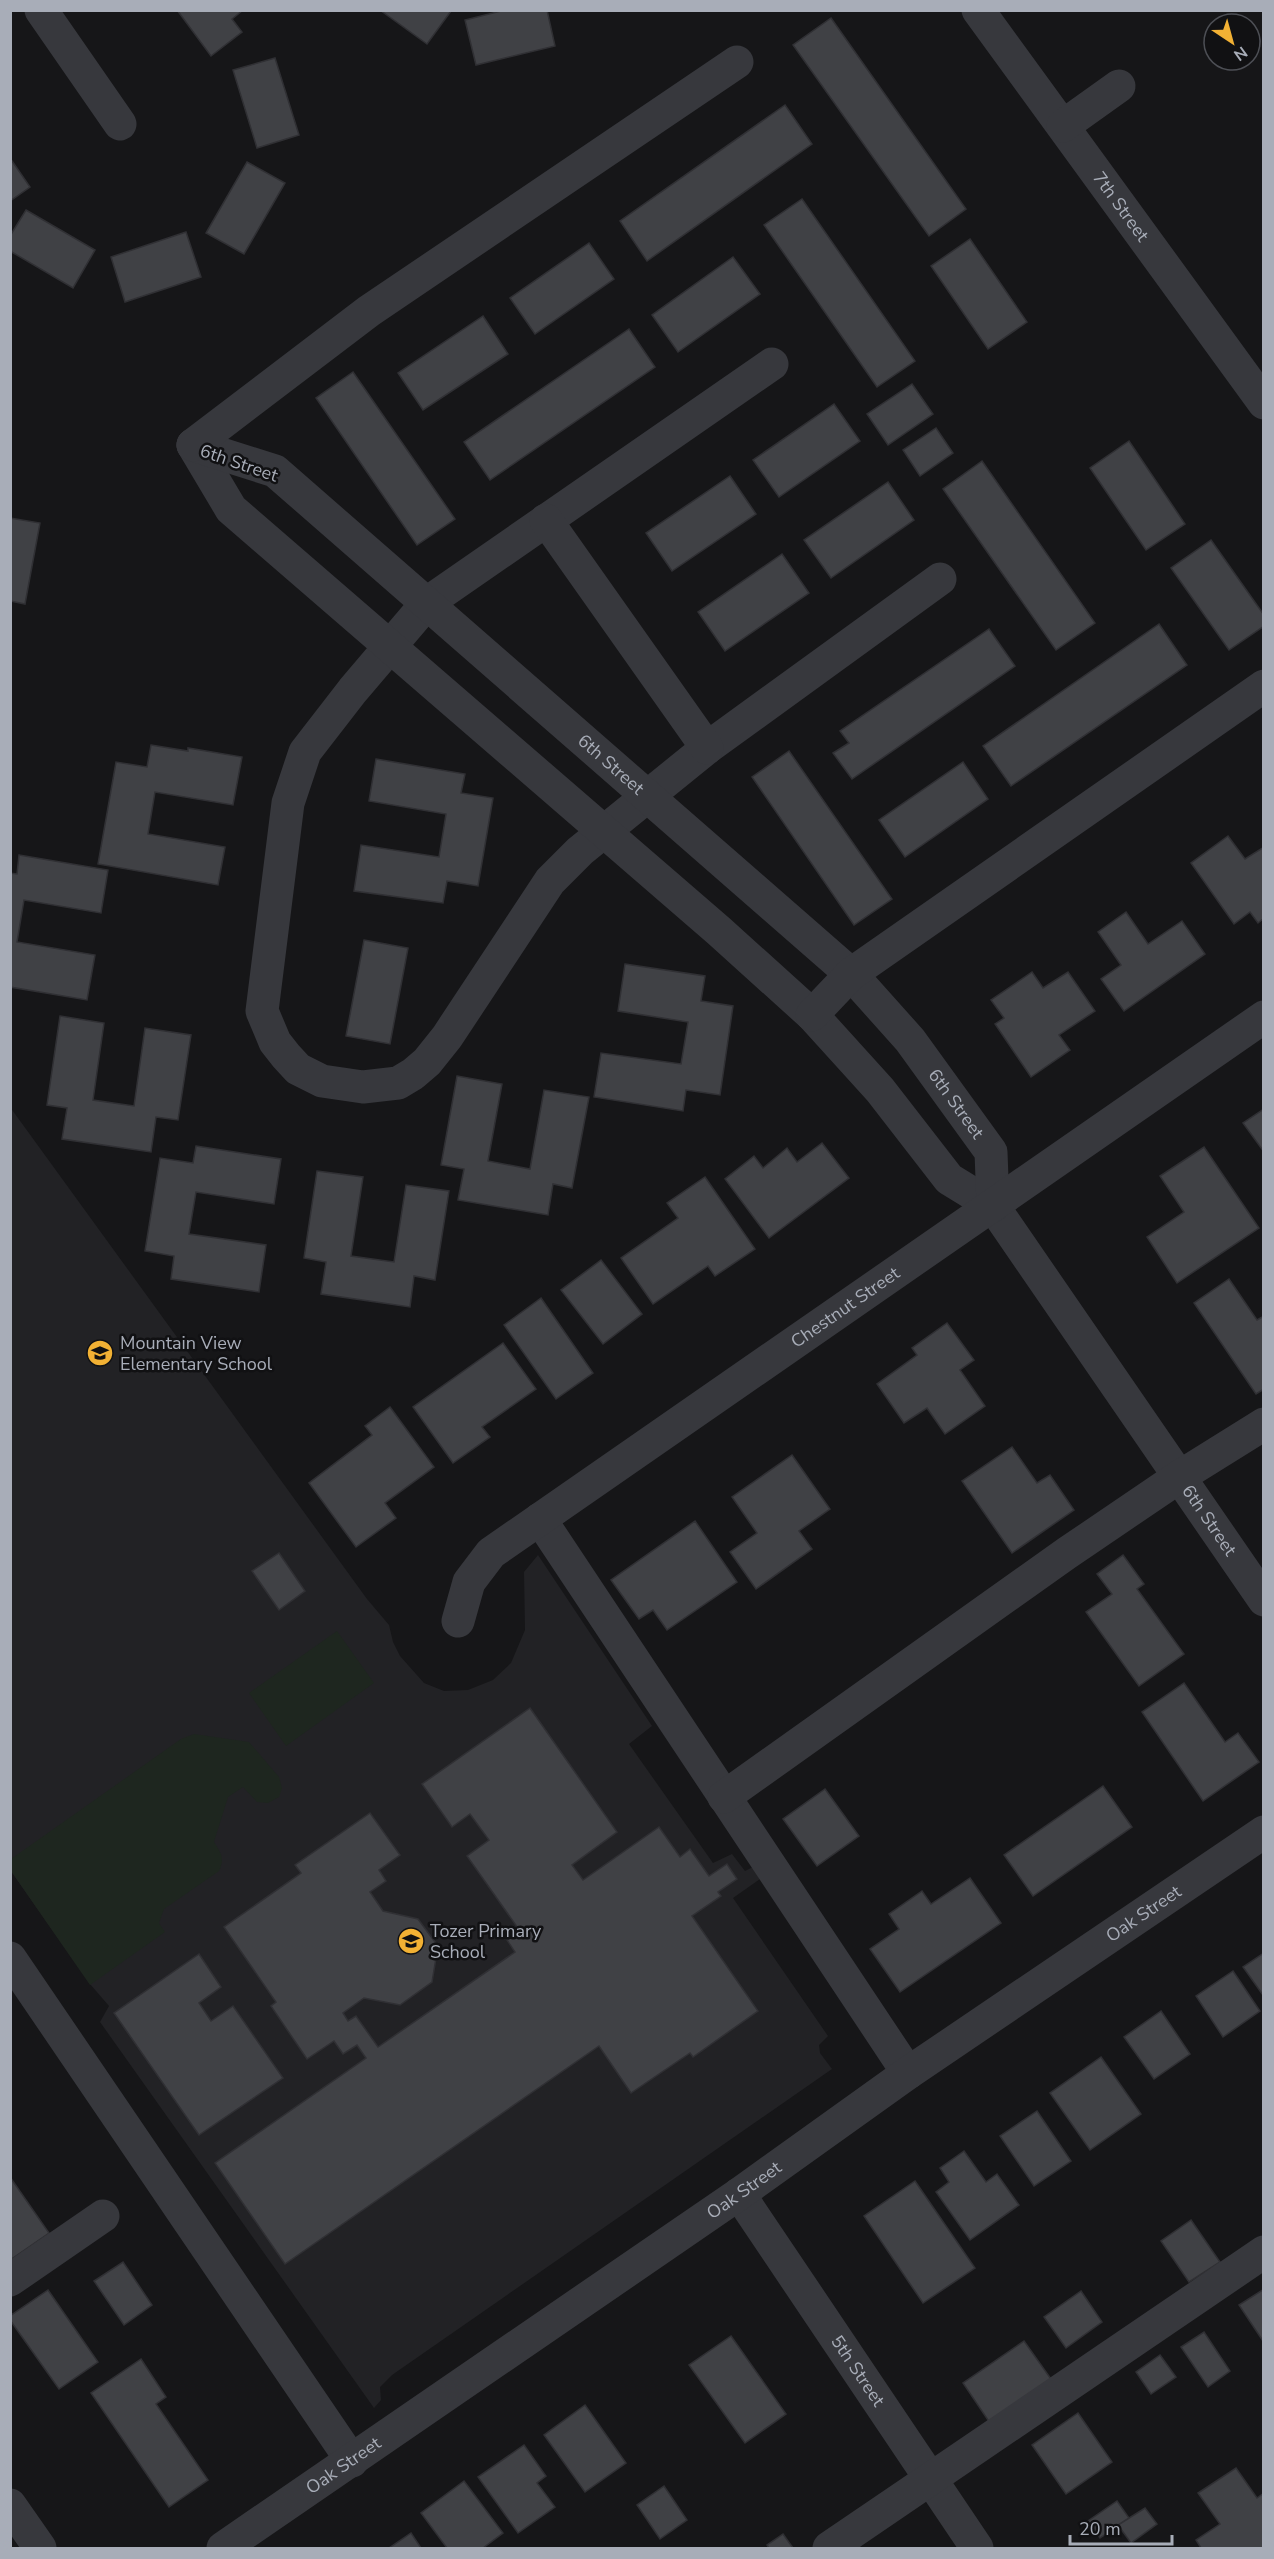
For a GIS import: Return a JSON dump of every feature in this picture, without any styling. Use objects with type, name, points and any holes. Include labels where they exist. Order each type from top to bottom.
[{"type":"street","points":[[41,10],[120,124]]},
{"type":"street","name":"7th Street","points":[[978,10],[1263,403]]},
{"type":"street","points":[[194,445],[369,311],[737,62]]},
{"type":"street","points":[[1063,126],[1119,86]]},
{"type":"street","points":[[772,364],[427,603],[305,752],[288,802],[262,1011],[275,1042],[298,1069],[322,1081],[363,1087],[398,1083],[413,1074],[427,1062],[447,1037],[550,881],[603,831],[707,748],[940,579]]},
{"type":"street","name":"6th Street","points":[[194,445],[275,471],[851,974],[910,1040],[991,1152],[993,1206]]},
{"type":"street","name":"6th Street","points":[[194,445],[231,509],[719,931],[812,1015],[880,1090],[948,1179],[993,1206],[1263,1600]]},
{"type":"street","points":[[546,520],[707,748]]},
{"type":"street","points":[[812,1015],[851,974],[1263,686]]},
{"type":"street","name":"Chestnut Street","points":[[458,1621],[470,1582],[491,1553],[1263,1017]]},
{"type":"street","points":[[724,1797],[1067,1553],[1179,1477],[1263,1424]]},
{"type":"street","points":[[540,1519],[908,2073]]},
{"type":"street","name":"Oak Street","points":[[223,2548],[739,2194],[908,2073],[1263,1832]]},
{"type":"street","points":[[10,1958],[352,2461]]},
{"type":"street","name":"5th Street","points":[[739,2194],[977,2548]]},
{"type":"street","points":[[10,2280],[103,2216]]},
{"type":"street","points":[[829,2548],[1263,2253]]},
{"type":"street","points":[[10,2505],[40,2548]]},
{"type":"shaded area","name":"Tozer Primary School","points":[[10,1107],[367,1599],[389,1625],[393,1642],[400,1656],[424,1683],[444,1691],[468,1690],[493,1680],[511,1663],[525,1630],[524,1572],[538,1555],[652,1726],[629,1744],[713,1863],[732,1854],[745,1871],[753,1867],[760,1879],[733,1898],[828,2036],[819,2045],[820,2053],[832,2069],[392,2375],[380,2387],[381,2400],[374,2408],[100,2022],[109,2006],[90,1984],[11,1871]]},
{"type":"shaded area","points":[[337,1631],[374,1683],[286,1746],[249,1693]]},
{"type":"shaded area","points":[[194,1734],[249,1742],[279,1777],[282,1788],[279,1797],[268,1803],[257,1802],[243,1787],[228,1797],[214,1842],[221,1856],[222,1863],[219,1871],[164,1909],[159,1923],[165,1932],[90,1985],[11,1871],[11,1859],[181,1739]]},
{"type":"building","points":[[177,10],[243,10],[232,19],[242,32],[211,56]]},
{"type":"building","points":[[380,10],[451,10],[451,11],[427,44]]},
{"type":"building","points":[[505,10],[547,10],[555,46],[476,65],[465,20]]},
{"type":"building","points":[[831,18],[966,209],[929,236],[793,45]]},
{"type":"building","points":[[275,58],[299,135],[257,148],[233,70]]},
{"type":"building","points":[[785,105],[812,144],[647,261],[620,221]]},
{"type":"building","points":[[10,158],[30,187],[10,201]]},
{"type":"building","points":[[247,162],[285,183],[244,254],[206,233]]},
{"type":"building","points":[[802,199],[915,361],[877,387],[764,225]]},
{"type":"building","points":[[26,210],[95,250],[73,288],[10,251],[10,236]]},
{"type":"building","points":[[186,232],[201,277],[125,302],[111,257]]},
{"type":"building","points":[[970,239],[1027,322],[988,349],[931,266]]},
{"type":"building","points":[[589,243],[614,279],[535,334],[510,298]]},
{"type":"building","points":[[733,257],[760,294],[678,352],[652,315]]},
{"type":"building","points":[[483,316],[508,354],[423,410],[398,373]]},
{"type":"building","points":[[629,329],[655,367],[490,480],[464,442]]},
{"type":"building","points":[[353,372],[455,519],[417,545],[316,398]]},
{"type":"building","points":[[912,384],[933,414],[888,445],[867,414]]},
{"type":"building","points":[[834,404],[860,441],[779,497],[753,460]]},
{"type":"building","points":[[936,428],[953,453],[920,476],[903,450]]},
{"type":"building","points":[[1129,441],[1185,524],[1146,550],[1090,468]]},
{"type":"building","points":[[982,461],[1095,623],[1056,650],[943,489]]},
{"type":"building","points":[[730,476],[756,514],[672,571],[646,533]]},
{"type":"building","points":[[888,482],[914,520],[831,578],[804,540]]},
{"type":"building","points":[[10,518],[40,523],[25,604],[10,601]]},
{"type":"building","points":[[1211,540],[1264,615],[1264,626],[1229,650],[1171,568]]},
{"type":"building","points":[[782,554],[809,593],[725,651],[698,612]]},
{"type":"building","points":[[1159,624],[1187,665],[1011,786],[983,746]]},
{"type":"building","points":[[989,629],[1015,666],[852,779],[833,753],[849,743],[840,731]]},
{"type":"building","points":[[151,745],[188,751],[188,748],[242,757],[233,805],[155,792],[148,834],[225,847],[218,885],[98,864],[116,762],[147,767]]},
{"type":"building","points":[[789,751],[892,899],[854,925],[752,777]]},
{"type":"building","points":[[376,759],[465,774],[461,793],[493,798],[478,886],[447,881],[443,903],[354,891],[361,845],[439,857],[446,814],[369,801]]},
{"type":"building","points":[[963,762],[988,799],[905,857],[879,820]]},
{"type":"building","points":[[1228,836],[1245,859],[1264,847],[1264,918],[1258,923],[1250,912],[1234,924],[1191,863]]},
{"type":"building","points":[[19,855],[108,870],[101,913],[24,900],[17,942],[95,955],[87,1000],[10,987],[10,873],[17,874]]},
{"type":"building","points":[[1126,912],[1148,944],[1182,921],[1205,954],[1124,1011],[1101,979],[1121,965],[1098,932]]},
{"type":"building","points":[[364,940],[408,948],[390,1044],[346,1036]]},
{"type":"building","points":[[625,964],[705,976],[701,1001],[733,1006],[720,1095],[686,1090],[683,1111],[594,1097],[601,1053],[681,1064],[688,1022],[618,1011]]},
{"type":"building","points":[[1032,972],[1043,988],[1068,972],[1095,1011],[1059,1035],[1070,1050],[1031,1077],[995,1024],[1004,1018],[991,1000]]},
{"type":"building","points":[[60,1016],[104,1023],[93,1100],[134,1106],[145,1028],[191,1035],[178,1120],[156,1117],[151,1152],[62,1139],[67,1108],[47,1105]]},
{"type":"building","points":[[457,1076],[502,1084],[488,1161],[530,1169],[544,1090],[589,1097],[572,1188],[553,1184],[548,1215],[458,1200],[464,1169],[441,1165]]},
{"type":"building","points":[[1264,1109],[1264,1152],[1243,1123]]},
{"type":"building","points":[[822,1143],[849,1178],[769,1238],[725,1179],[754,1156],[763,1168],[787,1148],[797,1162]]},
{"type":"building","points":[[196,1146],[281,1159],[274,1204],[196,1192],[189,1234],[266,1245],[259,1292],[171,1279],[174,1256],[145,1251],[160,1158],[193,1163]]},
{"type":"building","points":[[1204,1147],[1259,1228],[1177,1283],[1147,1237],[1184,1212],[1160,1176]]},
{"type":"building","points":[[317,1171],[363,1177],[351,1256],[394,1262],[406,1185],[449,1191],[435,1280],[414,1276],[410,1307],[321,1294],[326,1262],[304,1258]]},
{"type":"building","points":[[705,1177],[755,1249],[715,1276],[708,1266],[653,1304],[621,1258],[678,1218],[667,1203]]},
{"type":"building","points":[[601,1260],[642,1314],[603,1344],[561,1290]]},
{"type":"building","points":[[1229,1279],[1257,1320],[1264,1316],[1264,1389],[1256,1394],[1194,1303]]},
{"type":"building","points":[[541,1298],[593,1373],[556,1399],[504,1325]]},
{"type":"building","points":[[947,1323],[974,1360],[960,1370],[985,1406],[945,1434],[927,1408],[904,1423],[877,1384],[917,1355],[912,1348]]},
{"type":"building","points":[[503,1343],[536,1389],[482,1427],[490,1437],[453,1463],[413,1407]]},
{"type":"building","points":[[390,1407],[434,1467],[385,1503],[396,1518],[356,1547],[309,1483],[372,1435],[365,1426]]},
{"type":"building","points":[[1012,1447],[1037,1483],[1050,1475],[1074,1510],[1012,1553],[962,1481]]},
{"type":"building","points":[[792,1455],[830,1509],[799,1531],[812,1549],[756,1589],[730,1552],[757,1533],[732,1497]]},
{"type":"building","points":[[695,1521],[737,1582],[667,1630],[653,1610],[639,1619],[611,1580]]},
{"type":"building","points":[[279,1553],[305,1591],[279,1610],[252,1571]]},
{"type":"building","points":[[1123,1555],[1144,1584],[1137,1589],[1184,1654],[1139,1686],[1086,1612],[1112,1594],[1097,1574]]},
{"type":"building","points":[[1184,1683],[1225,1742],[1238,1733],[1259,1762],[1203,1801],[1142,1712]]},
{"type":"building","points":[[530,1708],[617,1832],[572,1865],[583,1880],[659,1827],[680,1857],[690,1849],[709,1876],[727,1864],[737,1879],[718,1892],[721,1896],[692,1916],[758,2011],[693,2057],[690,2053],[631,2093],[599,2046],[285,2264],[215,2163],[366,2058],[357,2045],[343,2054],[334,2041],[307,2059],[271,2006],[276,2002],[224,1927],[301,1873],[295,1865],[370,1813],[400,1855],[379,1870],[386,1881],[370,1892],[383,1911],[418,1919],[438,1946],[432,1982],[400,2005],[364,1998],[343,2013],[348,2021],[356,2016],[378,2047],[515,1952],[507,1940],[520,1931],[467,1856],[489,1840],[470,1814],[452,1827],[422,1784]]},
{"type":"building","points":[[1103,1786],[1132,1827],[1033,1896],[1004,1855]]},
{"type":"building","points":[[825,1789],[859,1836],[817,1866],[783,1819]]},
{"type":"building","points":[[970,1878],[1001,1923],[900,1992],[870,1949],[899,1929],[889,1914],[922,1891],[931,1904]]},
{"type":"building","points":[[1264,1953],[1264,1994],[1263,1995],[1243,1967]]},
{"type":"building","points":[[199,1954],[221,1987],[199,2003],[211,2021],[233,2006],[283,2078],[199,2135],[114,2013]]},
{"type":"building","points":[[1233,1971],[1260,2011],[1223,2037],[1196,1996]]},
{"type":"building","points":[[1161,2011],[1190,2054],[1154,2079],[1124,2037]]},
{"type":"building","points":[[1101,2057],[1141,2114],[1090,2150],[1050,2093]]},
{"type":"building","points":[[1037,2111],[1071,2161],[1034,2186],[1000,2136]]},
{"type":"building","points":[[964,2151],[986,2182],[997,2174],[1019,2205],[970,2240],[936,2192],[949,2182],[940,2168]]},
{"type":"building","points":[[10,2177],[49,2233],[10,2260]]},
{"type":"building","points":[[915,2181],[975,2268],[923,2303],[864,2216]]},
{"type":"building","points":[[1191,2220],[1220,2262],[1189,2282],[1161,2241]]},
{"type":"building","points":[[123,2262],[152,2305],[124,2325],[94,2281]]},
{"type":"building","points":[[1264,2289],[1264,2340],[1263,2341],[1239,2305]]},
{"type":"building","points":[[48,2290],[98,2362],[59,2389],[10,2320],[10,2316]]},
{"type":"building","points":[[1081,2291],[1102,2322],[1066,2348],[1044,2317]]},
{"type":"building","points":[[1204,2332],[1230,2371],[1208,2387],[1181,2347]]},
{"type":"building","points":[[731,2336],[786,2414],[745,2443],[689,2365]]},
{"type":"building","points":[[1024,2341],[1056,2386],[994,2429],[963,2383]]},
{"type":"building","points":[[1160,2355],[1176,2377],[1151,2394],[1136,2372]]},
{"type":"building","points":[[141,2359],[166,2397],[156,2404],[208,2480],[169,2507],[91,2393]]},
{"type":"building","points":[[585,2405],[626,2463],[585,2492],[544,2435]]},
{"type":"building","points":[[1078,2413],[1112,2462],[1066,2494],[1032,2445]]},
{"type":"building","points":[[524,2445],[546,2476],[537,2483],[555,2507],[518,2533],[478,2477]]},
{"type":"building","points":[[1236,2468],[1257,2498],[1264,2493],[1264,2548],[1201,2548],[1196,2540],[1220,2524],[1198,2493]]},
{"type":"building","points":[[464,2481],[503,2533],[483,2548],[447,2548],[421,2513]]},
{"type":"building","points":[[664,2486],[687,2520],[660,2539],[637,2505]]},
{"type":"building","points":[[1117,2501],[1129,2518],[1100,2538],[1088,2521]]},
{"type":"building","points":[[1145,2508],[1157,2524],[1131,2543],[1118,2525]]},
{"type":"building","points":[[411,2533],[421,2548],[389,2548]]},
{"type":"building","points":[[783,2534],[793,2548],[769,2548],[767,2545]]},
{"type":"place","name":"Mountain View Elementary School","points":[[100,1353]]},
{"type":"place","name":"Tozer Primary School","points":[[411,1941]]}]
